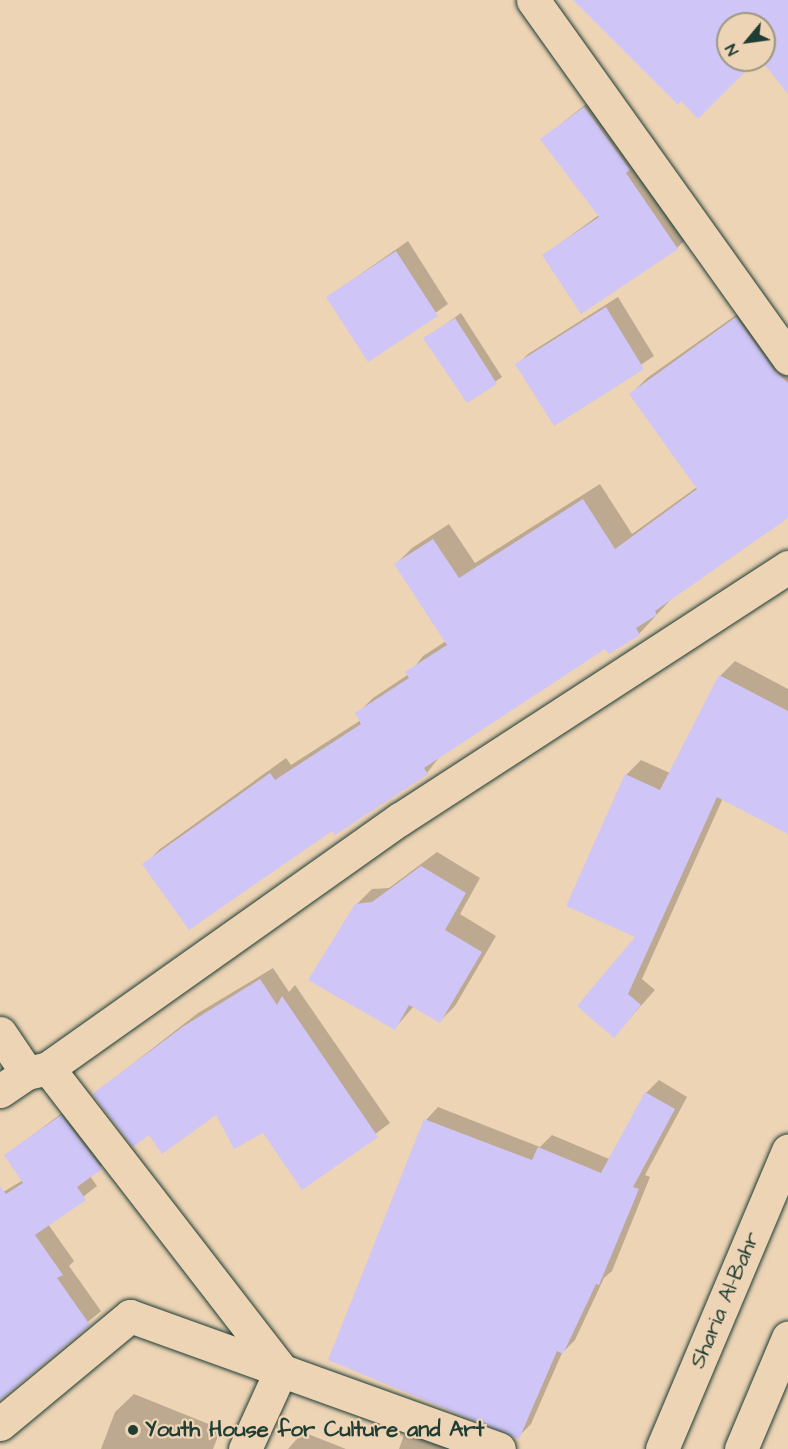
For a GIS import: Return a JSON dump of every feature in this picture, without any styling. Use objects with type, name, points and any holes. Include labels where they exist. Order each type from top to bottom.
[{"type":"street","points":[[533,0],[788,358]]},
{"type":"street","points":[[25,1078],[400,819],[788,567]]},
{"type":"street","points":[[0,1033],[25,1078],[281,1370]]},
{"type":"street","name":"Sharia Al-Bahr","points":[[662,1449],[788,1150]]},
{"type":"street","points":[[0,1424],[130,1316],[499,1449]]},
{"type":"street","points":[[741,1449],[788,1338]]},
{"type":"street","points":[[245,1449],[281,1370]]},
{"type":"building","points":[[573,0],[788,0],[788,94],[771,72],[776,72],[776,12],[716,12],[716,72],[745,72],[698,119],[681,101],[678,105]]},
{"type":"building","points":[[584,107],[630,170],[626,173],[678,249],[581,314],[542,255],[599,217],[540,139]]},
{"type":"building","points":[[396,251],[438,316],[368,362],[326,297]]},
{"type":"building","points":[[606,307],[644,369],[554,426],[515,364]]},
{"type":"building","points":[[736,317],[773,369],[788,383],[788,518],[655,611],[657,615],[636,628],[640,635],[609,654],[605,649],[424,768],[428,774],[335,835],[332,831],[189,930],[142,864],[270,773],[275,780],[361,724],[355,713],[409,678],[405,672],[447,645],[394,564],[433,539],[459,578],[583,499],[615,549],[697,489],[629,394]]},
{"type":"building","points":[[455,318],[497,384],[467,403],[423,338]]},
{"type":"building","points":[[719,675],[788,711],[788,834],[717,797],[628,994],[641,1005],[614,1038],[577,1006],[635,937],[566,906],[625,774],[660,790]]},
{"type":"building","points":[[421,866],[466,893],[445,930],[482,952],[440,1023],[409,1005],[395,1030],[308,980],[355,904],[372,902]]},
{"type":"building","points":[[260,979],[277,1005],[282,996],[378,1137],[302,1190],[263,1133],[234,1149],[216,1115],[162,1154],[149,1135],[133,1147],[92,1094],[184,1026]]},
{"type":"building","points":[[645,1092],[675,1109],[633,1187],[639,1189],[599,1285],[596,1284],[563,1354],[557,1351],[519,1439],[328,1360],[424,1119],[532,1160],[538,1147],[601,1173]]},
{"type":"building","points":[[61,1115],[102,1169],[77,1187],[86,1200],[35,1235],[63,1275],[57,1278],[90,1325],[0,1400],[0,1186],[6,1194],[23,1183],[4,1155]]},
{"type":"place","name":"Youth House for Culture and Art","points":[[133,1430]]}]
